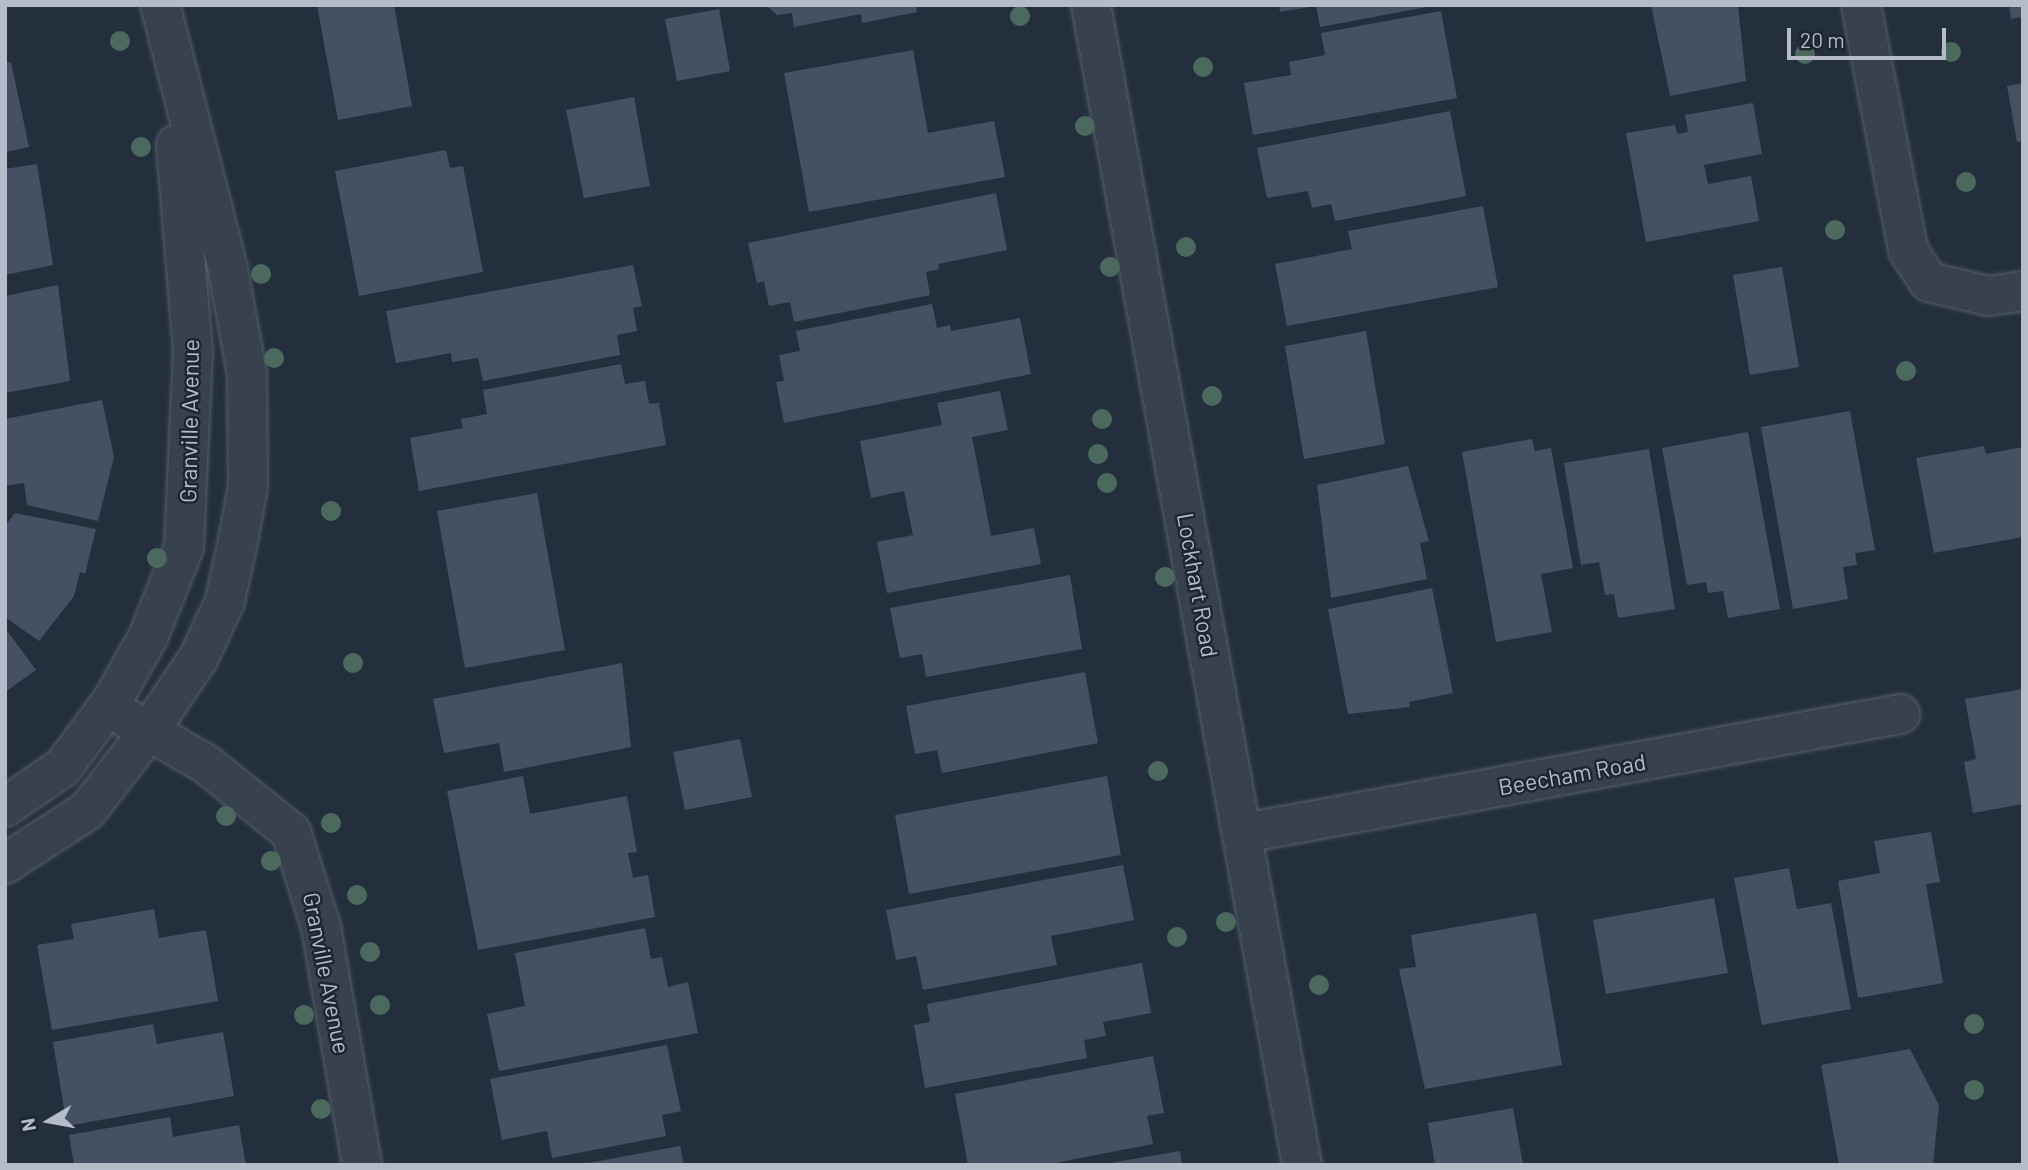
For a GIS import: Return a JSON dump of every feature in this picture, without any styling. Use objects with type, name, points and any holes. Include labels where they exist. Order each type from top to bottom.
[{"type":"street","name":"Granville Avenue","points":[[149,732],[198,659],[225,601],[248,486],[247,374],[228,269],[172,69],[160,5]]},
{"type":"street","name":"Lockhart Road","points":[[1091,5],[1244,833],[1302,1165]]},
{"type":"street","points":[[1861,5],[1908,250],[1928,282],[1988,296],[2023,290]]},
{"type":"street","name":"Granville Avenue","points":[[172,69],[193,352],[184,547],[148,636],[108,707],[206,764],[292,832],[321,926],[362,1165]]},
{"type":"street","points":[[5,807],[63,767],[108,707]]},
{"type":"street","name":"Beecham Road","points":[[1244,833],[1900,714]]},
{"type":"street","points":[[5,864],[88,810],[149,732]]},
{"type":"building","points":[[317,5],[394,5],[412,106],[338,120]]},
{"type":"building","points":[[766,5],[916,5],[917,12],[862,23],[861,14],[794,27],[792,13],[777,15]]},
{"type":"building","points":[[1279,5],[1309,5],[1309,7],[1280,12]]},
{"type":"building","points":[[1316,5],[1427,5],[1427,7],[1320,27]]},
{"type":"building","points":[[1651,5],[1738,5],[1746,81],[1670,96]]},
{"type":"building","points":[[2009,5],[2023,5],[2023,26],[2020,17],[2011,19]]},
{"type":"building","points":[[719,9],[730,71],[677,81],[665,19]]},
{"type":"building","points":[[1441,11],[1457,98],[1253,135],[1244,83],[1291,75],[1289,62],[1325,55],[1321,33]]},
{"type":"building","points":[[913,50],[928,133],[994,121],[1005,177],[809,212],[784,73]]},
{"type":"building","points":[[11,62],[29,147],[5,152],[5,63]]},
{"type":"building","points":[[2023,83],[2023,141],[2017,142],[2007,86]]},
{"type":"building","points":[[634,97],[650,186],[584,198],[566,110]]},
{"type":"building","points":[[1753,103],[1762,154],[1704,165],[1708,184],[1751,176],[1759,221],[1646,242],[1626,133],[1675,125],[1677,134],[1688,132],[1685,115]]},
{"type":"building","points":[[1450,111],[1466,196],[1335,221],[1331,204],[1312,208],[1308,191],[1267,198],[1257,148]]},
{"type":"building","points":[[446,150],[450,168],[463,166],[483,272],[359,296],[335,171]]},
{"type":"building","points":[[37,164],[53,265],[5,275],[5,169]]},
{"type":"building","points":[[996,193],[1007,250],[938,264],[939,269],[926,272],[930,295],[794,322],[790,302],[769,306],[764,281],[757,283],[748,243]]},
{"type":"building","points":[[1483,206],[1498,287],[1287,326],[1275,264],[1352,249],[1348,231]]},
{"type":"building","points":[[633,265],[642,306],[633,308],[637,331],[617,335],[620,355],[483,381],[478,358],[452,362],[451,353],[396,363],[386,311]]},
{"type":"building","points":[[1782,267],[1799,367],[1750,375],[1733,275]]},
{"type":"building","points":[[58,285],[70,381],[5,393],[5,296]]},
{"type":"building","points":[[932,304],[937,328],[950,325],[951,331],[1020,318],[1031,374],[784,423],[776,382],[784,381],[779,355],[800,351],[796,331]]},
{"type":"building","points":[[1366,331],[1385,444],[1304,459],[1285,346]]},
{"type":"building","points":[[621,364],[625,384],[645,381],[649,404],[659,403],[666,445],[419,491],[410,438],[463,428],[461,419],[487,414],[483,390]]},
{"type":"building","points":[[1000,391],[1008,430],[972,437],[991,536],[1034,528],[1041,564],[887,593],[877,542],[913,535],[904,491],[871,498],[860,441],[942,425],[937,403]]},
{"type":"building","points":[[102,400],[114,457],[98,521],[27,505],[24,483],[5,486],[5,419]]},
{"type":"building","points":[[1850,411],[1875,550],[1855,553],[1857,565],[1843,567],[1848,599],[1793,609],[1761,427]]},
{"type":"building","points":[[1748,432],[1780,609],[1728,618],[1723,591],[1708,593],[1706,582],[1687,585],[1662,448]]},
{"type":"building","points":[[1532,439],[1535,451],[1551,448],[1573,568],[1541,574],[1552,632],[1496,642],[1462,452]]},
{"type":"building","points":[[1984,446],[1986,454],[2023,447],[2023,537],[1934,553],[1916,458]]},
{"type":"building","points":[[1649,449],[1675,609],[1618,618],[1614,594],[1605,595],[1599,562],[1581,565],[1564,463]]},
{"type":"building","points":[[1408,466],[1429,541],[1420,543],[1427,579],[1331,598],[1317,485]]},
{"type":"building","points":[[537,493],[565,650],[465,668],[437,511]]},
{"type":"building","points":[[15,513],[96,529],[85,574],[80,572],[74,596],[39,641],[5,617],[5,526]]},
{"type":"building","points":[[1070,575],[1082,649],[926,677],[922,654],[900,658],[890,608]]},
{"type":"building","points":[[1432,588],[1453,693],[1409,702],[1410,707],[1348,714],[1328,609]]},
{"type":"building","points":[[5,628],[36,670],[5,692]]},
{"type":"building","points":[[622,663],[631,747],[504,772],[499,743],[444,753],[433,699]]},
{"type":"building","points":[[1085,672],[1098,743],[942,773],[937,750],[915,754],[906,706]]},
{"type":"building","points":[[2023,689],[2023,804],[1973,813],[1964,762],[1976,759],[1965,699]]},
{"type":"building","points":[[740,739],[752,797],[685,810],[673,752]]},
{"type":"building","points":[[523,776],[530,814],[627,796],[637,852],[628,853],[633,878],[648,875],[655,917],[478,950],[447,791]]},
{"type":"building","points":[[1107,776],[1121,855],[909,894],[895,815]]},
{"type":"building","points":[[1931,832],[1940,882],[1926,884],[1943,983],[1858,998],[1838,881],[1880,873],[1874,841]]},
{"type":"building","points":[[1123,865],[1134,920],[1051,936],[1057,965],[923,990],[916,956],[896,960],[886,910]]},
{"type":"building","points":[[1789,868],[1797,909],[1831,903],[1851,1009],[1762,1025],[1734,878]]},
{"type":"building","points":[[1714,898],[1728,973],[1606,994],[1593,920]]},
{"type":"building","points":[[154,909],[159,938],[206,930],[218,1001],[52,1030],[37,945],[74,939],[71,924]]},
{"type":"building","points":[[1536,913],[1562,1065],[1425,1089],[1399,969],[1416,967],[1411,935]]},
{"type":"building","points":[[645,928],[651,959],[662,957],[668,987],[688,982],[698,1033],[499,1071],[487,1014],[525,1006],[515,953]]},
{"type":"building","points":[[1142,963],[1151,1013],[1103,1022],[1106,1036],[1084,1040],[1087,1058],[925,1088],[914,1025],[930,1022],[927,1004]]},
{"type":"building","points":[[153,1024],[157,1044],[223,1032],[234,1096],[67,1126],[53,1042]]},
{"type":"building","points":[[667,1045],[681,1111],[662,1115],[666,1136],[552,1158],[547,1131],[502,1140],[490,1079]]},
{"type":"building","points":[[1910,1049],[1939,1105],[1933,1165],[1839,1165],[1821,1065]]},
{"type":"building","points":[[1153,1056],[1164,1113],[1147,1116],[1153,1144],[1044,1165],[968,1165],[955,1094]]},
{"type":"building","points":[[1513,1108],[1523,1165],[1435,1165],[1428,1123]]},
{"type":"building","points":[[170,1117],[173,1137],[239,1125],[246,1165],[74,1165],[69,1135]]},
{"type":"building","points":[[680,1146],[684,1165],[588,1165],[588,1163]]},
{"type":"building","points":[[1180,1151],[1182,1165],[1110,1165],[1110,1163]]}]
